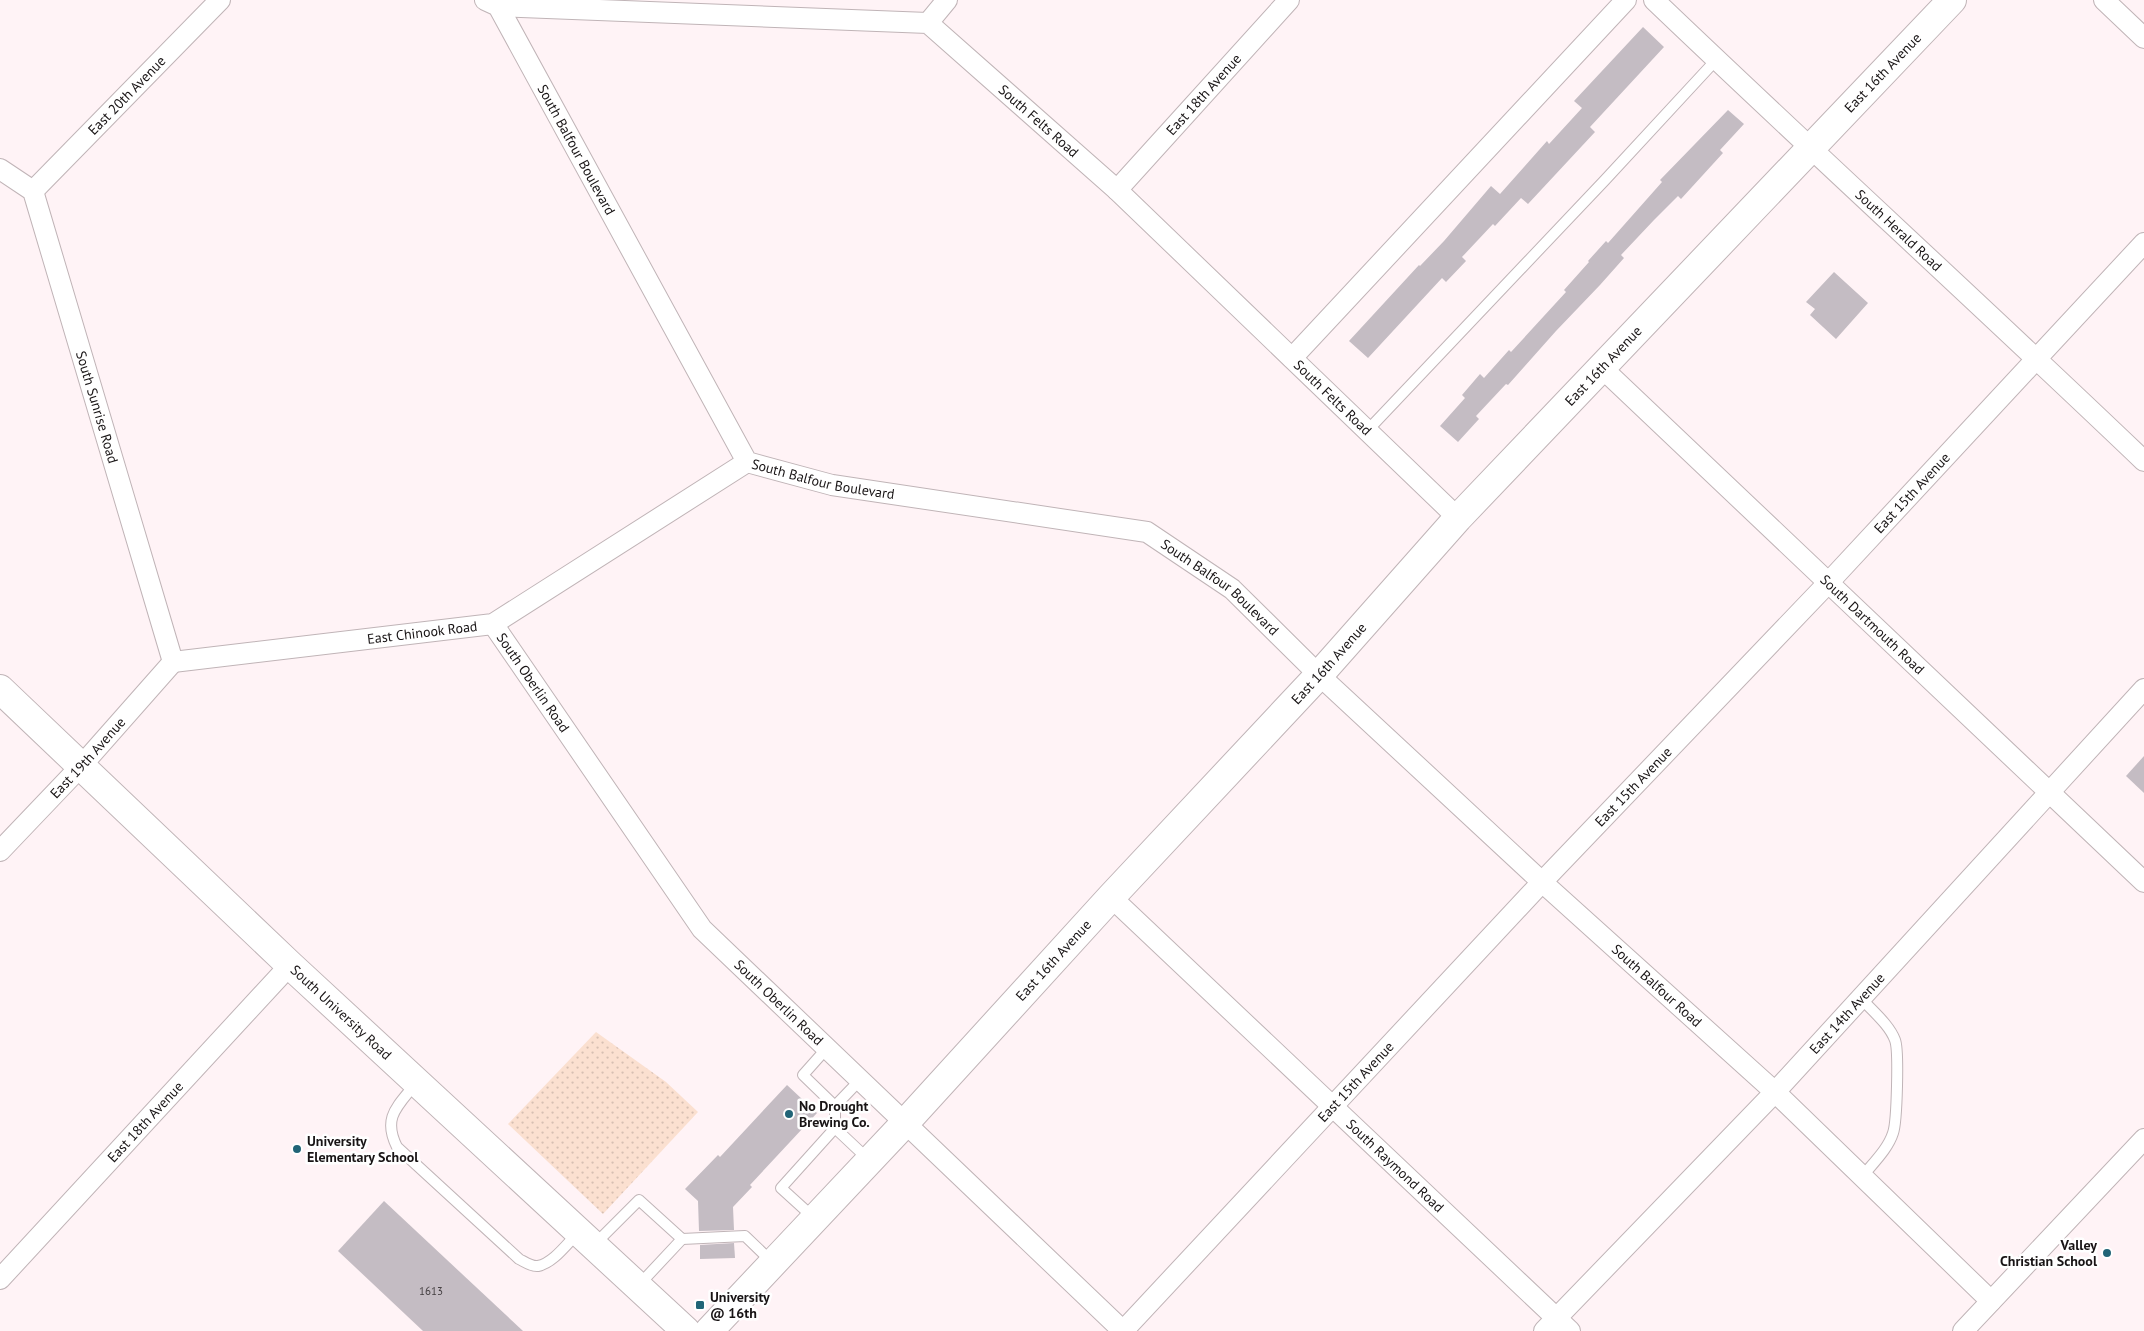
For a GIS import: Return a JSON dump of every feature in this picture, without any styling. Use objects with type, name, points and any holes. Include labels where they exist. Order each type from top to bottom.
[{"type":"main road","name":"East 16th Avenue","points":[[709,1331],[905,1123],[1111,897],[1319,675],[1458,518],[1952,0]]},
{"type":"main road","name":"South University Road","points":[[0,689],[290,965],[686,1331]]},
{"type":"street","name":"East 20th Avenue","points":[[32,191],[220,0]]},
{"type":"street","points":[[492,3],[928,23],[946,0]]},
{"type":"street","name":"East 18th Avenue","points":[[1117,190],[1289,0]]},
{"type":"street","points":[[1292,358],[1626,0]]},
{"type":"street","name":"South Herald Road","points":[[1654,0],[1811,150],[2036,358],[2144,461]]},
{"type":"street","points":[[2104,0],[2144,38]]},
{"type":"street","name":"South Balfour Boulevard","points":[[492,3],[747,462],[832,484],[1148,532],[1232,589],[1319,675]]},
{"type":"street","name":"South Felts Road","points":[[928,23],[1117,190],[1458,518]]},
{"type":"street","points":[[0,169],[32,191]]},
{"type":"street","name":"South Sunrise Road","points":[[32,191],[172,662]]},
{"type":"street","name":"East 15th Avenue","points":[[1123,1331],[1542,882],[1829,582],[2144,243]]},
{"type":"street","name":"South Dartmouth Road","points":[[1601,367],[2144,882]]},
{"type":"street","name":"East Chinook Road","points":[[172,662],[494,624],[747,462]]},
{"type":"street","name":"South Oberlin Road","points":[[494,624],[702,929],[1123,1331]]},
{"type":"street","name":"East 19th Avenue","points":[[0,851],[82,765],[172,662]]},
{"type":"street","name":"South Balfour Road","points":[[1319,675],[1542,882],[1774,1092],[1991,1301]]},
{"type":"street","name":"East 14th Avenue","points":[[1557,1327],[2144,690]]},
{"type":"street","name":"South Raymond Road","points":[[1111,897],[1333,1106],[1557,1327]]},
{"type":"street","name":"East 18th Avenue","points":[[0,1279],[290,965]]},
{"type":"street","points":[[1963,1331],[2144,1139]]},
{"type":"lane","points":[[1367,431],[1716,60]]},
{"type":"lane","points":[[1860,998],[1889,1029],[1896,1041],[1897,1056],[1894,1131],[1887,1146],[1862,1177]]},
{"type":"lane","points":[[827,1048],[802,1075],[835,1106],[836,1128],[870,1160]]},
{"type":"lane","points":[[835,1106],[860,1080]]},
{"type":"lane","points":[[417,1082],[396,1108],[390,1120],[391,1134],[398,1147],[527,1264],[538,1266],[551,1259],[586,1239],[639,1200],[682,1239]]},
{"type":"lane","points":[[815,1218],[781,1188],[836,1128]]},
{"type":"lane","points":[[638,1286],[682,1239],[745,1236],[773,1263]]},
{"type":"shaded area","points":[[596,1032],[666,1082],[698,1112],[603,1214],[508,1124]]},
{"type":"building","points":[[1643,27],[1664,47],[1590,127],[1595,132],[1528,204],[1521,198],[1495,226],[1493,224],[1462,257],[1466,261],[1446,282],[1442,278],[1368,358],[1349,341],[1419,265],[1444,241],[1491,186],[1500,194],[1547,141],[1549,144],[1582,108],[1574,101]]},
{"type":"building","points":[[1728,110],[1744,124],[1720,150],[1723,153],[1681,199],[1678,196],[1621,255],[1624,258],[1508,385],[1506,384],[1476,416],[1479,419],[1458,442],[1440,426],[1465,398],[1462,395],[1480,374],[1484,378],[1509,350],[1511,352],[1566,292],[1564,290],[1588,261],[1606,241],[1608,243],[1662,182],[1660,180]]},
{"type":"building","points":[[1834,272],[1868,303],[1836,339],[1810,315],[1815,309],[1806,302]]},
{"type":"building","points":[[2144,756],[2144,793],[2126,776]]},
{"type":"building","points":[[787,1085],[817,1113],[750,1185],[752,1187],[733,1207],[734,1230],[699,1231],[698,1201],[685,1189],[718,1155],[720,1157]]},
{"type":"building","name":"University Elementary School","points":[[384,1201],[523,1331],[423,1331],[338,1251]]},
{"type":"building","points":[[734,1243],[735,1258],[700,1259],[700,1245]]},
{"type":"place","name":"No Drought Brewing Co.","points":[[789,1114]]},
{"type":"place","name":"University Elementary School","points":[[297,1149]]},
{"type":"place","name":"Valley Christian School","points":[[2107,1253]]},
{"type":"place","name":"University @ 16th","points":[[700,1305]]}]
